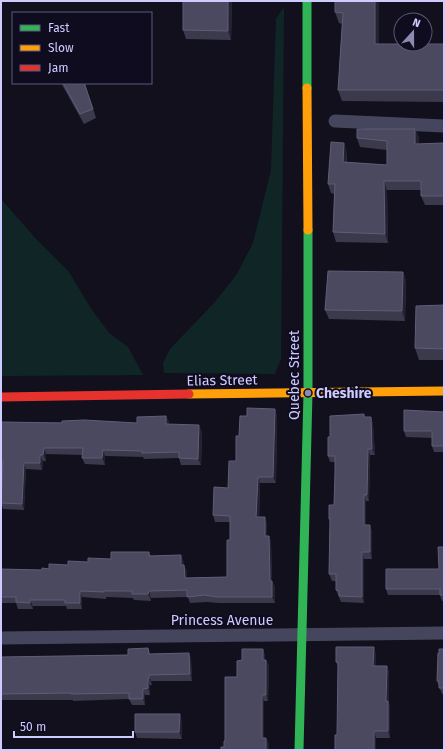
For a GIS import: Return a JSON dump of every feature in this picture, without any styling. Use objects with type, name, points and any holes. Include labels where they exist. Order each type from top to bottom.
[{"type":"street","name":"Quebec Street","points":[[299,750],[308,393],[307,2]]},
{"type":"street","points":[[335,121],[444,126]]},
{"type":"street","name":"Elias Street","points":[[1,397],[444,391]]},
{"type":"street","name":"Princess Avenue","points":[[1,638],[302,636],[444,633]]},
{"type":"green space","points":[[284,7],[281,359],[275,374],[164,373],[163,363],[170,349],[215,302],[237,274],[253,243],[271,170],[276,19]]},
{"type":"green space","points":[[1,199],[36,239],[69,272],[90,307],[109,333],[128,347],[143,375],[1,376]]},
{"type":"building","points":[[183,1],[228,1],[228,31],[183,30]]},
{"type":"building","points":[[335,1],[375,1],[375,44],[393,44],[393,52],[433,52],[433,44],[444,44],[444,90],[338,90],[343,13],[335,12]]},
{"type":"building","points":[[64,84],[84,84],[93,109],[80,114]]},
{"type":"building","points":[[357,129],[415,129],[415,144],[444,143],[444,196],[421,196],[421,181],[384,181],[385,234],[333,232],[335,184],[328,184],[331,142],[344,143],[343,162],[387,165],[387,141],[357,138]]},
{"type":"building","points":[[328,271],[403,272],[402,311],[325,310]]},
{"type":"building","points":[[444,305],[444,349],[415,348],[416,306]]},
{"type":"building","points":[[247,408],[275,409],[273,477],[258,477],[256,517],[265,517],[265,536],[269,536],[270,581],[272,581],[272,597],[216,597],[205,595],[187,597],[187,590],[149,591],[148,594],[132,594],[132,591],[80,591],[80,603],[65,603],[65,600],[30,600],[30,603],[16,602],[16,597],[1,597],[1,569],[49,569],[49,564],[68,565],[68,561],[88,562],[88,558],[111,559],[111,552],[149,552],[149,556],[181,555],[181,565],[184,565],[185,578],[227,577],[227,540],[230,540],[230,516],[213,515],[214,487],[228,488],[229,461],[236,461],[236,436],[239,436],[240,416],[247,416]]},
{"type":"building","points":[[404,410],[444,412],[444,446],[432,446],[432,431],[404,431]]},
{"type":"building","points":[[364,414],[364,417],[371,417],[372,449],[368,449],[367,495],[364,495],[364,525],[370,525],[370,552],[362,552],[362,597],[339,596],[339,591],[336,590],[336,574],[329,574],[329,505],[334,505],[335,474],[335,456],[328,456],[330,416]]},
{"type":"building","points":[[166,416],[166,424],[199,425],[198,459],[179,458],[179,452],[142,453],[142,451],[103,450],[102,458],[82,458],[83,448],[44,448],[43,455],[40,455],[40,463],[24,463],[22,504],[1,503],[3,460],[1,460],[1,422],[62,423],[62,421],[84,420],[137,423],[137,417]]},
{"type":"building","points":[[438,547],[444,547],[444,595],[440,595],[440,589],[386,589],[386,569],[439,569]]},
{"type":"building","points":[[336,647],[374,647],[373,666],[387,666],[386,701],[388,701],[388,731],[374,731],[374,750],[335,750],[335,735],[337,735],[338,662],[336,662]]},
{"type":"building","points":[[148,648],[149,654],[189,653],[190,674],[149,675],[148,688],[143,689],[143,699],[129,699],[129,693],[1,694],[1,657],[128,655],[128,649]]},
{"type":"building","points":[[242,649],[263,649],[263,660],[266,660],[266,695],[262,695],[262,738],[266,738],[266,750],[221,750],[221,747],[224,747],[225,741],[225,677],[237,677],[237,661],[242,660]]},
{"type":"building","points":[[439,649],[444,649],[444,688],[439,688],[439,681],[437,681]]},
{"type":"building","points":[[135,714],[180,714],[179,732],[135,732]]},
{"type":"traffic: fast","points":[[307,1],[307,88]]},
{"type":"traffic: fast","points":[[299,750],[308,393],[308,230]]},
{"type":"traffic: slow","points":[[307,88],[308,230]]},
{"type":"traffic: slow","points":[[189,394],[444,391]]},
{"type":"traffic: jam","points":[[1,397],[189,394]]},
{"type":"place","name":"Cheshire","points":[[308,393]]}]
